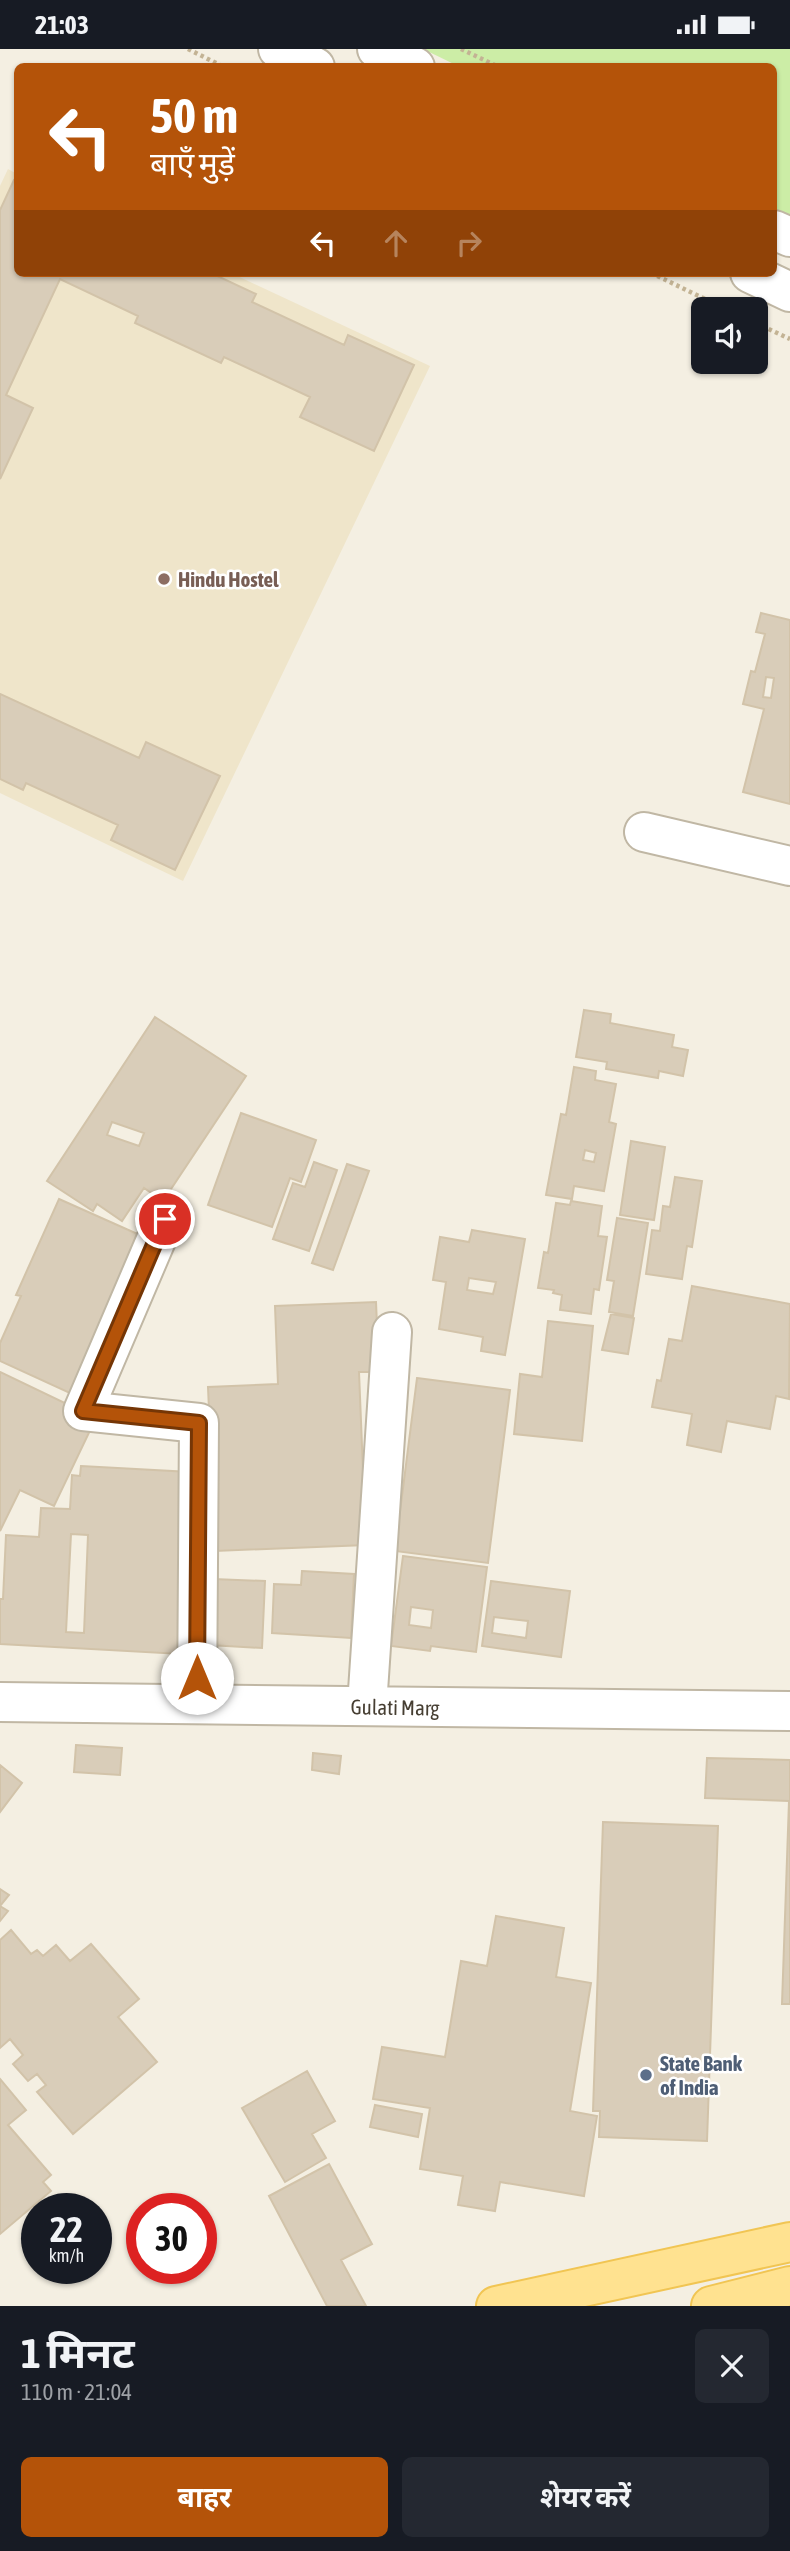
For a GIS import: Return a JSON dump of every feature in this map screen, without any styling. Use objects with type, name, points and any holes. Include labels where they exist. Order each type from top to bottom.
[{"type":"main road","points":[[496,2306],[790,2242]]},
{"type":"main road","points":[[711,2306],[790,2287]]},
{"type":"street","points":[[278,49],[306,63]]},
{"type":"street","points":[[377,49],[407,63]]},
{"type":"street","points":[[758,277],[790,292]]},
{"type":"street","points":[[645,832],[790,866]]},
{"type":"street","points":[[165,1219],[83,1411],[199,1423],[197,1704]]},
{"type":"street","points":[[367,1706],[392,1332]]},
{"type":"street","name":"Gulati Marg","points":[[0,1702],[790,1711]]},
{"type":"path","points":[[188,49],[216,63]]},
{"type":"path","points":[[461,49],[491,63]]},
{"type":"path","points":[[659,277],[702,297]]},
{"type":"path","points":[[768,329],[790,339]]},
{"type":"shaded area","name":"Hindu Hostel","points":[[8,169],[14,172],[14,277],[240,277],[430,366],[183,881],[0,793],[0,186]]},
{"type":"green space","points":[[423,49],[790,49],[790,223],[777,216],[777,63],[452,63]]},
{"type":"building","points":[[14,180],[14,277],[220,277],[256,294],[252,302],[344,345],[348,335],[414,365],[374,451],[300,417],[310,397],[224,357],[221,363],[135,323],[138,316],[60,279],[6,395],[33,408],[0,479],[0,210]]},
{"type":"building","points":[[761,613],[790,620],[790,804],[743,792],[764,709],[743,704],[751,671],[755,672],[765,634],[756,632]],"holes":[[[766,677],[774,678],[771,698],[763,697]]]},
{"type":"building","points":[[0,694],[139,758],[146,742],[220,776],[175,870],[111,840],[118,825],[26,783],[23,790],[0,779]]},
{"type":"building","points":[[584,1010],[611,1014],[610,1023],[674,1035],[672,1047],[688,1050],[683,1076],[659,1071],[658,1078],[606,1069],[607,1062],[576,1057]]},
{"type":"building","points":[[155,1017],[246,1076],[163,1201],[144,1188],[122,1221],[97,1204],[93,1211],[47,1181]],"holes":[[[112,1122],[144,1133],[139,1146],[107,1135]]]},
{"type":"building","points":[[574,1067],[596,1071],[595,1080],[616,1084],[609,1122],[616,1124],[604,1191],[574,1186],[572,1199],[546,1195],[561,1114],[566,1115]],"holes":[[[585,1150],[596,1153],[594,1162],[583,1160]]]},
{"type":"building","points":[[241,1113],[316,1140],[301,1182],[290,1178],[272,1227],[208,1205]]},
{"type":"building","points":[[631,1141],[665,1147],[654,1220],[620,1215]]},
{"type":"building","points":[[314,1162],[337,1170],[309,1251],[273,1239],[293,1183],[305,1187]]},
{"type":"building","points":[[347,1164],[369,1171],[333,1270],[312,1263]]},
{"type":"building","points":[[675,1177],[702,1181],[692,1247],[687,1246],[682,1279],[646,1274],[652,1230],[660,1231],[663,1206],[670,1207]]},
{"type":"building","points":[[59,1199],[151,1240],[72,1394],[0,1361],[0,1343],[21,1296],[16,1295]]},
{"type":"building","points":[[571,1201],[602,1206],[598,1236],[607,1237],[599,1290],[594,1289],[591,1314],[560,1310],[562,1295],[553,1293],[554,1290],[538,1288],[544,1252],[548,1253],[556,1203],[570,1205]]},
{"type":"building","points":[[617,1218],[648,1223],[633,1316],[609,1312],[614,1281],[607,1280]]},
{"type":"building","points":[[472,1230],[525,1239],[505,1355],[481,1351],[483,1337],[439,1329],[446,1282],[433,1280],[440,1237],[469,1242]],"holes":[[[469,1278],[496,1282],[493,1294],[467,1290]]]},
{"type":"building","points":[[692,1286],[790,1304],[789,1399],[776,1396],[770,1429],[727,1421],[721,1452],[687,1445],[692,1414],[652,1407],[657,1380],[661,1381],[669,1339],[682,1341]]},
{"type":"building","points":[[376,1302],[379,1372],[359,1372],[366,1545],[215,1551],[208,1387],[278,1384],[275,1306]]},
{"type":"building","points":[[611,1314],[634,1318],[628,1354],[602,1350]]},
{"type":"building","points":[[548,1321],[593,1326],[582,1441],[514,1434],[520,1374],[542,1377]]},
{"type":"building","points":[[0,1372],[96,1418],[54,1506],[20,1490],[0,1531]]},
{"type":"building","points":[[417,1378],[510,1390],[488,1563],[395,1551]]},
{"type":"building","points":[[81,1466],[190,1472],[181,1654],[0,1644],[0,1599],[3,1599],[6,1535],[39,1537],[41,1508],[70,1509],[72,1475],[80,1476]],"holes":[[[71,1534],[88,1535],[84,1633],[66,1632]]]},
{"type":"building","points":[[403,1556],[487,1567],[476,1652],[431,1646],[430,1651],[391,1646]],"holes":[[[411,1607],[433,1610],[431,1628],[409,1625]]]},
{"type":"building","points":[[302,1571],[354,1574],[351,1638],[272,1633],[274,1584],[301,1585]]},
{"type":"building","points":[[213,1579],[265,1581],[262,1648],[210,1645]]},
{"type":"building","points":[[491,1581],[570,1591],[561,1657],[482,1646]],"holes":[[[494,1617],[528,1621],[526,1638],[492,1633]]]},
{"type":"building","points":[[76,1745],[122,1748],[120,1775],[74,1772]]},
{"type":"building","points":[[313,1753],[341,1756],[339,1774],[312,1770]]},
{"type":"building","points":[[707,1758],[790,1760],[790,2004],[782,2004],[789,1801],[705,1798]]},
{"type":"building","points":[[0,1765],[22,1783],[0,1812]]},
{"type":"building","points":[[603,1822],[718,1826],[707,2141],[599,2137],[600,2111],[593,2111]]},
{"type":"building","points":[[0,1889],[9,1895],[0,1906]]},
{"type":"building","points":[[0,1906],[8,1911],[0,1921]]},
{"type":"building","points":[[496,1916],[564,1928],[556,1977],[591,1983],[570,2111],[597,2116],[584,2196],[500,2182],[495,2211],[458,2205],[463,2176],[420,2169],[430,2108],[373,2099],[382,2047],[445,2057],[461,1961],[487,1966]]},
{"type":"building","points":[[11,1930],[31,1954],[37,1950],[43,1956],[56,1945],[70,1961],[91,1944],[139,1999],[118,2017],[157,2062],[73,2134],[37,2092],[46,2085],[37,2074],[28,2081],[13,2064],[23,2055],[10,2039],[0,2048],[0,1940]]},
{"type":"building","points":[[307,2071],[335,2121],[312,2134],[326,2158],[285,2182],[242,2108]]},
{"type":"building","points":[[0,2079],[26,2110],[8,2125],[51,2175],[43,2182],[51,2191],[21,2193],[21,2216],[0,2234]]},
{"type":"building","points":[[375,2105],[422,2114],[418,2137],[370,2127]]},
{"type":"building","points":[[329,2164],[372,2244],[341,2260],[366,2306],[327,2306],[269,2196]]},
{"type":"place","name":"Hindu Hostel","points":[[164,579]]},
{"type":"place","name":"State Bank of India","points":[[646,2075]]},
{"type":"route","points":[[165,1219],[83,1411],[199,1423],[197,1678]]}]
